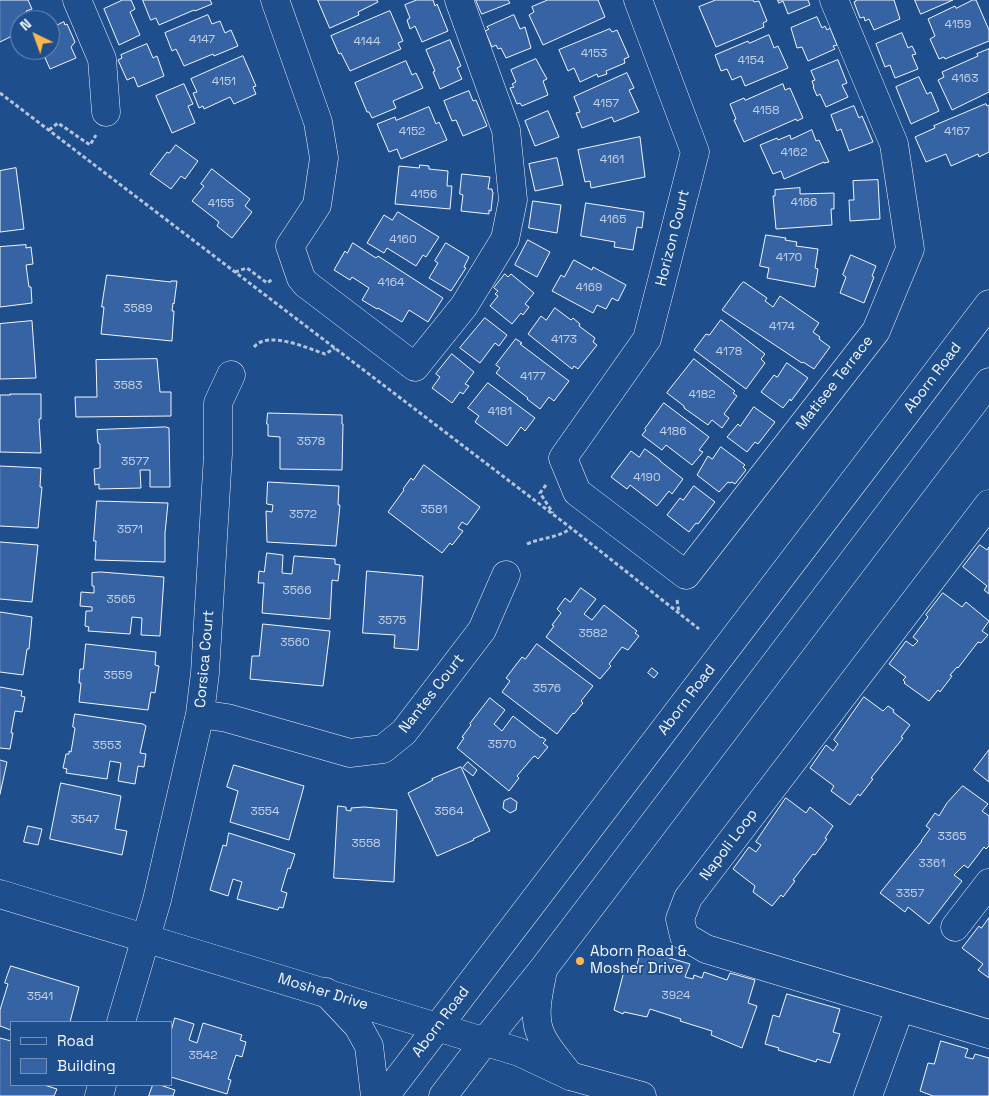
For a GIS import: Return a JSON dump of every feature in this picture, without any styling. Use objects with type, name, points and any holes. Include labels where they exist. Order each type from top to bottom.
[{"type":"street","points":[[77,0],[102,59],[106,112]]},
{"type":"street","points":[[275,0],[318,122],[324,158],[317,206],[290,246],[301,278],[306,284],[415,367],[464,306],[505,239],[513,200],[506,130],[459,0]]},
{"type":"street","name":"Horizon Court","points":[[563,458],[647,339],[695,152],[638,0]]},
{"type":"street","name":"Matisee Terrace","points":[[563,458],[577,492],[686,574],[876,331],[910,249],[894,144],[834,0]]},
{"type":"street","name":"Aborn Road","points":[[385,1096],[989,304]]},
{"type":"street","name":"Corsica Court","points":[[121,1021],[157,900],[200,714],[205,673],[217,474],[218,403],[231,376]]},
{"type":"street","points":[[443,1096],[484,1042],[544,969],[989,382]]},
{"type":"street","name":"Napoli Loop","points":[[989,504],[688,898],[680,919],[684,936],[706,949],[989,1034]]},
{"type":"street","name":"Nantes Court","points":[[200,714],[227,718],[350,753],[383,749],[404,732],[482,630],[506,575]]},
{"type":"street","points":[[955,928],[989,884]]},
{"type":"street","name":"Mosher Drive","points":[[0,894],[519,1052],[570,1076],[642,1096]]},
{"type":"street","points":[[544,969],[537,1009],[538,1026],[547,1046],[570,1076]]},
{"type":"street","points":[[326,992],[358,1026],[369,1046],[376,1096]]},
{"type":"street","points":[[868,1096],[900,1008]]},
{"type":"path","points":[[0,93],[555,515],[699,628]]},
{"type":"path","points":[[49,130],[58,123],[90,145],[106,112]]},
{"type":"path","points":[[235,272],[247,268],[267,283],[273,279],[290,246]]},
{"type":"path","points":[[254,347],[259,341],[268,339],[291,343],[325,354],[334,348]]},
{"type":"path","points":[[548,483],[540,493],[555,515]]},
{"type":"path","points":[[527,544],[540,538],[563,535],[571,528]]},
{"type":"building","points":[[0,0],[28,0],[32,9],[10,10],[10,37],[0,42]]},
{"type":"building","points":[[123,0],[131,0],[135,9],[130,12],[140,35],[119,45],[104,9]]},
{"type":"building","points":[[143,0],[210,0],[212,4],[159,25],[156,18],[151,20]]},
{"type":"building","points":[[318,0],[377,0],[378,2],[358,12],[359,15],[330,28]]},
{"type":"building","points":[[417,0],[433,0],[435,6],[437,4],[448,31],[422,42],[415,26],[410,29],[407,20],[410,18],[405,5]]},
{"type":"building","points":[[476,0],[508,0],[510,3],[482,14]]},
{"type":"building","points":[[548,0],[598,0],[605,17],[543,45],[529,15],[534,12],[532,7]]},
{"type":"building","points":[[716,0],[759,1],[767,21],[763,23],[764,27],[716,47],[699,7]]},
{"type":"building","points":[[778,0],[808,0],[810,5],[788,14],[783,1],[779,3]]},
{"type":"building","points":[[856,0],[894,0],[900,19],[874,30],[869,19],[865,21],[864,17],[860,18],[854,2]]},
{"type":"building","points":[[915,0],[953,0],[921,14]]},
{"type":"building","points":[[976,0],[989,30],[989,41],[945,59],[944,57],[939,59],[930,39],[935,36],[928,19]]},
{"type":"building","points":[[390,11],[403,41],[398,43],[401,49],[350,71],[341,53],[339,54],[331,36]]},
{"type":"building","points":[[208,15],[212,24],[220,21],[225,33],[231,30],[238,46],[184,66],[176,49],[172,51],[165,33]]},
{"type":"building","points":[[514,15],[520,29],[525,27],[531,48],[506,58],[501,48],[498,49],[496,45],[492,47],[485,31],[489,29],[487,27]]},
{"type":"building","points":[[817,17],[822,28],[825,26],[827,30],[830,28],[837,45],[833,46],[835,49],[808,61],[802,47],[797,48],[791,28]]},
{"type":"building","points":[[64,22],[65,25],[67,24],[75,42],[71,47],[76,58],[50,69],[46,60],[60,60],[60,24]]},
{"type":"building","points":[[610,29],[612,32],[617,30],[629,57],[624,59],[625,63],[606,71],[607,74],[598,77],[597,74],[580,82],[574,68],[568,71],[559,50]]},
{"type":"building","points":[[902,33],[908,48],[912,46],[916,54],[912,55],[918,69],[895,78],[890,65],[885,67],[876,44]]},
{"type":"building","points":[[769,35],[774,48],[778,46],[788,68],[745,86],[741,76],[732,80],[727,69],[721,71],[715,55],[748,41],[749,43]]},
{"type":"building","points":[[450,40],[461,66],[457,68],[462,79],[440,89],[426,50]]},
{"type":"building","points":[[147,44],[153,58],[157,56],[164,76],[138,87],[134,77],[127,80],[118,60],[122,58],[121,55]]},
{"type":"building","points":[[989,49],[989,92],[952,110],[938,80],[944,77],[942,72]]},
{"type":"building","points":[[243,56],[256,86],[253,87],[256,94],[234,104],[230,97],[204,109],[203,106],[199,108],[193,93],[197,92],[191,79]]},
{"type":"building","points":[[536,59],[547,79],[543,81],[548,95],[522,106],[520,103],[517,104],[510,88],[514,87],[512,84],[516,82],[511,70]]},
{"type":"building","points":[[838,60],[847,83],[842,85],[848,97],[826,107],[820,94],[817,96],[813,87],[812,81],[815,80],[811,71]]},
{"type":"building","points":[[406,61],[412,75],[416,73],[423,88],[393,101],[396,108],[372,118],[369,112],[367,112],[355,83]]},
{"type":"building","points":[[627,73],[634,88],[629,90],[639,112],[614,122],[612,117],[582,128],[576,113],[580,112],[574,97]]},
{"type":"building","points":[[919,77],[927,94],[931,92],[939,111],[911,124],[896,87]]},
{"type":"building","points":[[184,84],[193,104],[188,106],[195,123],[172,133],[156,96]]},
{"type":"building","points":[[783,84],[785,90],[790,88],[803,118],[797,121],[796,119],[744,142],[734,120],[736,119],[730,104],[744,98],[745,100]]},
{"type":"building","points":[[469,91],[473,101],[476,100],[487,126],[463,136],[456,120],[452,121],[444,101]]},
{"type":"building","points":[[986,104],[987,106],[989,105],[989,152],[979,157],[978,154],[951,166],[946,154],[926,162],[915,137],[935,128],[934,126]]},
{"type":"building","points":[[854,106],[859,118],[862,116],[873,142],[849,151],[841,129],[837,131],[831,115]]},
{"type":"building","points":[[429,107],[436,124],[439,122],[447,140],[401,159],[397,149],[389,152],[377,124],[395,117],[396,120]]},
{"type":"building","points":[[548,111],[559,137],[535,146],[525,121]]},
{"type":"building","points":[[812,130],[816,141],[819,140],[829,162],[824,162],[784,179],[781,171],[773,174],[760,145],[790,135],[791,139]]},
{"type":"building","points":[[640,137],[645,177],[591,188],[590,181],[585,182],[578,150]]},
{"type":"building","points":[[176,145],[198,161],[185,179],[181,176],[171,189],[150,174],[167,152],[169,153]]},
{"type":"building","points":[[557,158],[563,185],[535,191],[529,164]]},
{"type":"building","points":[[420,165],[429,166],[429,169],[448,171],[447,186],[452,186],[450,209],[395,204],[399,166],[419,168]]},
{"type":"building","points":[[16,168],[24,229],[0,232],[0,171]]},
{"type":"building","points":[[212,169],[250,199],[245,206],[252,212],[232,238],[217,226],[219,222],[192,201],[204,186],[201,184]]},
{"type":"building","points":[[462,174],[490,177],[488,189],[492,189],[493,192],[489,214],[461,211],[463,195],[460,194]]},
{"type":"building","points":[[878,180],[880,219],[850,221],[849,200],[854,200],[853,181]]},
{"type":"building","points":[[800,188],[800,194],[834,193],[834,209],[831,209],[832,225],[776,229],[773,196],[775,196],[775,190]]},
{"type":"building","points":[[533,201],[561,205],[557,233],[529,228]]},
{"type":"building","points":[[586,203],[644,212],[642,228],[637,227],[633,250],[614,247],[615,242],[581,236]]},
{"type":"building","points":[[398,212],[439,237],[426,257],[423,255],[416,266],[387,248],[384,253],[367,243],[384,215],[392,220]]},
{"type":"building","points":[[766,235],[797,242],[796,246],[818,249],[815,268],[818,269],[815,287],[767,278],[769,268],[760,266]]},
{"type":"building","points":[[528,240],[550,252],[537,277],[515,265]]},
{"type":"building","points":[[353,243],[376,258],[378,256],[443,298],[428,322],[409,310],[402,322],[362,300],[369,288],[352,277],[350,280],[334,270],[345,251],[347,253]]},
{"type":"building","points":[[446,243],[469,257],[464,267],[466,268],[451,291],[429,278],[438,263],[435,261]]},
{"type":"building","points":[[26,245],[26,248],[31,247],[33,264],[26,265],[29,287],[31,287],[32,303],[0,307],[0,247]]},
{"type":"building","points":[[851,255],[876,266],[864,303],[840,293],[846,277],[843,275]]},
{"type":"building","points":[[574,260],[592,270],[593,267],[626,285],[618,301],[612,298],[606,309],[597,305],[593,313],[552,291],[561,275],[564,277]]},
{"type":"building","points":[[505,274],[508,277],[511,274],[534,293],[525,304],[529,307],[512,324],[490,306],[498,296],[495,294],[498,291],[494,288]]},
{"type":"building","points":[[107,275],[171,282],[177,281],[172,311],[174,311],[172,341],[101,334],[104,307],[102,307]]},
{"type":"building","points":[[744,282],[767,298],[765,301],[773,307],[780,296],[819,323],[813,332],[830,347],[814,369],[722,310]]},
{"type":"building","points":[[555,308],[571,320],[573,318],[580,324],[579,326],[595,338],[593,342],[597,345],[578,369],[574,366],[572,369],[528,334],[541,316],[546,320]]},
{"type":"building","points":[[485,318],[507,335],[499,346],[495,343],[480,363],[460,348]]},
{"type":"building","points":[[721,320],[765,354],[761,359],[765,363],[746,389],[694,350],[706,334],[709,335]]},
{"type":"building","points":[[32,321],[36,378],[0,379],[0,324]]},
{"type":"building","points":[[516,339],[569,381],[554,401],[549,397],[540,409],[496,373],[500,368],[496,365]]},
{"type":"building","points":[[452,354],[474,372],[465,384],[469,386],[463,394],[460,392],[452,403],[432,388],[440,377],[436,374]]},
{"type":"building","points":[[157,359],[160,392],[171,392],[171,416],[76,417],[75,397],[97,397],[96,360]]},
{"type":"building","points":[[694,359],[735,391],[733,393],[737,396],[724,414],[729,418],[722,428],[712,420],[708,425],[667,393]]},
{"type":"building","points":[[787,363],[808,378],[791,401],[790,399],[783,408],[761,392],[774,375],[777,377]]},
{"type":"building","points":[[488,383],[535,418],[525,431],[521,427],[507,446],[475,422],[479,416],[468,408]]},
{"type":"building","points":[[41,394],[41,419],[39,419],[41,453],[0,452],[0,395]]},
{"type":"building","points":[[664,403],[709,437],[699,450],[703,452],[692,465],[666,445],[662,450],[642,435]]},
{"type":"building","points":[[754,407],[775,422],[758,444],[755,442],[747,452],[727,437],[738,424],[740,426]]},
{"type":"building","points":[[268,413],[342,415],[342,470],[280,469],[280,437],[268,436]]},
{"type":"building","points":[[169,428],[170,487],[150,487],[150,470],[140,470],[141,488],[99,489],[99,484],[95,485],[94,469],[100,468],[100,444],[98,443],[97,430]]},
{"type":"building","points":[[721,447],[745,465],[743,467],[746,470],[735,484],[728,482],[719,492],[697,475],[708,456],[712,459]]},
{"type":"building","points":[[645,449],[683,479],[672,494],[669,491],[657,506],[630,485],[627,489],[611,477],[631,451],[639,457]]},
{"type":"building","points":[[424,465],[480,507],[467,525],[462,522],[458,528],[463,531],[453,544],[450,543],[442,553],[388,512],[411,478],[413,480]]},
{"type":"building","points":[[0,466],[41,468],[40,487],[42,487],[38,528],[0,526]]},
{"type":"building","points":[[268,482],[339,486],[338,505],[340,505],[336,546],[267,542],[266,511],[272,512],[273,505],[267,504]]},
{"type":"building","points":[[694,486],[715,502],[698,524],[696,523],[689,532],[667,515],[680,498],[683,500]]},
{"type":"building","points":[[97,501],[168,503],[165,562],[95,560],[96,541],[94,541]]},
{"type":"building","points":[[0,542],[38,545],[32,602],[0,599]]},
{"type":"building","points":[[980,545],[987,550],[989,547],[989,594],[984,590],[987,586],[963,567]]},
{"type":"building","points":[[267,553],[283,555],[282,573],[292,574],[294,556],[335,559],[335,564],[340,565],[338,581],[332,580],[330,619],[262,613],[264,583],[258,583],[259,571],[264,572]]},
{"type":"building","points":[[367,571],[423,576],[418,650],[394,648],[395,635],[363,633]]},
{"type":"building","points":[[92,573],[164,577],[160,636],[141,635],[142,618],[132,617],[130,634],[88,631],[89,627],[85,626],[86,611],[92,611],[92,607],[80,606],[81,592],[94,593]]},
{"type":"building","points":[[581,588],[596,599],[584,614],[592,620],[604,605],[637,631],[635,633],[639,636],[628,650],[622,647],[609,664],[611,666],[600,679],[546,637],[561,613],[557,609],[565,598],[570,602]]},
{"type":"building","points":[[943,593],[962,607],[966,602],[989,621],[982,631],[988,635],[981,643],[978,642],[958,668],[950,675],[952,676],[940,692],[938,690],[929,701],[904,683],[903,680],[906,677],[889,664],[906,641],[913,646],[918,641],[913,637],[928,617],[926,615]]},
{"type":"building","points":[[0,612],[32,617],[29,649],[27,649],[23,675],[0,672]]},
{"type":"building","points":[[263,624],[330,631],[323,686],[250,679],[252,656],[259,656]]},
{"type":"building","points":[[86,644],[156,652],[155,665],[159,666],[155,693],[151,692],[148,710],[79,702],[80,669],[83,669]]},
{"type":"building","points":[[537,644],[593,686],[581,701],[583,703],[557,734],[502,692],[510,681],[506,678],[522,657],[525,659]]},
{"type":"building","points":[[652,668],[658,673],[654,678],[648,673]]},
{"type":"building","points":[[0,687],[22,691],[21,696],[25,697],[22,712],[15,711],[10,749],[0,748]]},
{"type":"building","points":[[864,697],[883,711],[888,706],[910,725],[901,737],[903,738],[871,778],[873,779],[860,796],[858,794],[850,805],[831,791],[834,786],[810,768],[826,745],[833,751],[838,744],[834,740]]},
{"type":"building","points":[[490,698],[505,710],[494,724],[502,731],[513,716],[546,740],[543,743],[548,747],[538,759],[535,756],[533,757],[517,776],[519,778],[509,791],[457,748],[470,724]]},
{"type":"building","points":[[75,714],[146,726],[140,753],[146,754],[144,767],[138,766],[135,784],[118,781],[121,763],[110,761],[107,779],[66,773],[67,769],[63,768],[66,754],[69,754],[69,751],[71,752]]},
{"type":"building","points":[[989,750],[989,782],[974,770]]},
{"type":"building","points":[[0,760],[7,762],[0,794]]},
{"type":"building","points":[[468,762],[477,770],[473,776],[463,768]]},
{"type":"building","points":[[234,765],[304,786],[289,840],[230,822],[238,791],[227,787]]},
{"type":"building","points":[[461,767],[490,831],[437,856],[408,793],[432,779]]},
{"type":"building","points":[[61,783],[121,796],[115,829],[127,831],[122,855],[50,839]]},
{"type":"building","points":[[963,786],[988,804],[982,811],[989,816],[989,846],[986,849],[984,847],[968,868],[964,865],[954,875],[962,881],[929,924],[908,907],[905,912],[880,893],[922,841],[930,829],[926,826],[935,813],[939,816],[947,803]]},
{"type":"building","points":[[511,798],[517,802],[516,810],[510,813],[503,808],[504,801]]},
{"type":"building","points":[[786,798],[806,813],[810,807],[833,826],[825,838],[827,839],[793,880],[795,881],[783,897],[781,895],[772,906],[753,892],[755,886],[733,869],[749,847],[756,852],[761,845],[756,842]]},
{"type":"building","points":[[338,806],[346,807],[346,810],[351,811],[351,808],[364,807],[397,810],[394,882],[334,878]]},
{"type":"building","points":[[28,826],[42,829],[38,845],[24,842]]},
{"type":"building","points":[[229,833],[295,854],[290,869],[288,868],[281,891],[287,893],[283,908],[279,907],[278,910],[237,899],[242,882],[233,879],[228,896],[210,890],[223,845],[226,846]]},
{"type":"building","points":[[989,918],[989,978],[978,970],[983,964],[962,948],[979,926],[981,928]]},
{"type":"building","points":[[642,947],[690,964],[685,977],[693,979],[694,975],[702,978],[704,972],[727,980],[730,973],[755,980],[748,1003],[757,1006],[742,1048],[711,1035],[712,1031],[650,1009],[647,1017],[624,1012],[623,1014],[614,1010],[625,967],[635,971]]},
{"type":"building","points":[[11,966],[79,987],[70,1021],[10,1021],[10,1030],[0,1026],[0,1010],[8,984],[5,983]]},
{"type":"building","points":[[787,994],[840,1009],[833,1032],[840,1034],[830,1063],[817,1059],[816,1062],[765,1044],[773,1015],[779,1017]]},
{"type":"building","points":[[175,1018],[194,1024],[189,1040],[197,1043],[203,1023],[242,1035],[240,1040],[246,1042],[242,1057],[236,1055],[228,1079],[231,1080],[227,1094],[172,1077],[172,1028]]},
{"type":"building","points":[[0,1038],[10,1041],[10,1086],[47,1086],[57,1089],[54,1096],[0,1096]]},
{"type":"building","points":[[941,1041],[968,1049],[965,1057],[973,1059],[975,1054],[989,1058],[989,1096],[933,1096],[920,1091],[928,1063],[934,1064]]},
{"type":"building","points":[[153,1086],[163,1086],[175,1090],[173,1096],[149,1096]]},
{"type":"place","name":"Aborn Road & Mosher Drive","points":[[580,961]]}]
